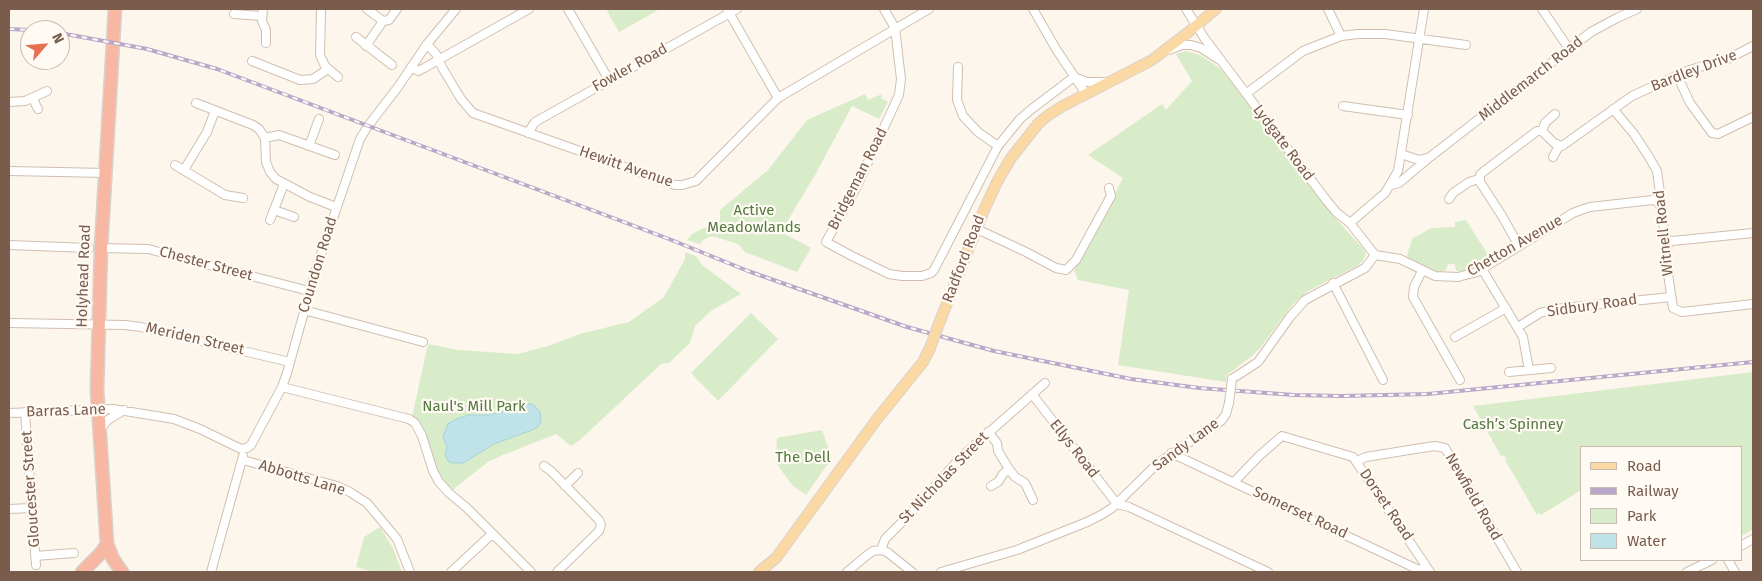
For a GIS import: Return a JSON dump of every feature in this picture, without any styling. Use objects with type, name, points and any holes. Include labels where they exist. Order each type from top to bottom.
[{"type":"highway","name":"Holyhead Road","points":[[107,544],[100,430],[97,410],[99,325],[95,248],[106,173],[115,9]]},
{"type":"highway","points":[[85,570],[101,554],[107,544]]},
{"type":"highway","points":[[107,544],[113,559],[121,570]]},
{"type":"highway","points":[[85,570],[93,564],[103,562],[114,565],[121,570]]},
{"type":"main road","name":"Radford Road","points":[[752,572],[763,569],[776,558],[877,419],[923,362],[996,182],[1023,141],[1047,116],[1161,54],[1216,9]]},
{"type":"street","points":[[321,9],[319,48],[321,61],[338,77]]},
{"type":"street","points":[[367,9],[383,21]]},
{"type":"street","points":[[366,46],[383,21],[389,20],[397,9]]},
{"type":"street","name":"Coundon Road","points":[[244,448],[254,440],[282,387],[336,207],[360,139],[454,9]]},
{"type":"street","points":[[411,67],[418,71],[529,9]]},
{"type":"street","points":[[568,9],[609,80]]},
{"type":"street","points":[[884,9],[895,28]]},
{"type":"street","name":"Hewitt Avenue","points":[[427,44],[433,48],[461,99],[473,113],[682,186],[696,181],[778,98],[929,9]]},
{"type":"street","points":[[1034,9],[1056,49],[1086,94]]},
{"type":"street","name":"Lydgate Road","points":[[1186,9],[1225,65],[1327,202],[1350,223],[1375,255]]},
{"type":"street","points":[[1328,9],[1341,36]]},
{"type":"street","points":[[1391,185],[1398,171],[1424,9]]},
{"type":"street","points":[[1542,9],[1569,49]]},
{"type":"street","name":"Middlemarch Road","points":[[1350,223],[1385,193],[1391,185],[1399,183],[1569,49],[1598,28],[1637,9]]},
{"type":"street","points":[[731,10],[778,98]]},
{"type":"street","name":"Fowler Road","points":[[528,133],[535,122],[731,10]]},
{"type":"street","points":[[234,14],[263,12],[262,21],[266,30],[266,43]]},
{"type":"street","name":"Bridgeman Road","points":[[895,28],[901,79],[899,95],[856,188],[826,242],[889,274],[922,276],[934,270],[998,146],[1033,108],[1074,77]]},
{"type":"street","points":[[1247,93],[1303,52],[1341,36],[1378,33],[1466,45]]},
{"type":"street","points":[[356,37],[392,65]]},
{"type":"street","points":[[1161,54],[1175,47],[1191,45],[1201,48],[1225,65]]},
{"type":"street","name":"Bardley Drive","points":[[1559,146],[1567,143],[1632,96],[1677,75],[1726,60],[1753,46]]},
{"type":"street","points":[[375,64],[381,56]]},
{"type":"street","points":[[252,61],[300,80],[313,79],[328,69]]},
{"type":"street","points":[[958,67],[957,100],[963,116],[978,132],[998,146]]},
{"type":"street","points":[[1677,75],[1690,103],[1712,133],[1718,134],[1753,117]]},
{"type":"street","points":[[1074,77],[1086,82],[1112,82]]},
{"type":"street","points":[[9,102],[33,99],[47,91]]},
{"type":"street","points":[[33,99],[38,109]]},
{"type":"street","points":[[196,103],[259,129],[266,138],[265,156],[267,167],[276,179],[310,197],[336,207]]},
{"type":"street","points":[[1343,106],[1408,115]]},
{"type":"street","name":"Witnell Road","points":[[1613,110],[1634,134],[1654,165],[1659,179],[1660,193],[1658,202],[1662,209],[1664,232],[1668,240],[1666,260],[1672,304],[1675,309],[1682,312],[1753,304]]},
{"type":"street","points":[[184,170],[207,132],[215,111]]},
{"type":"street","points":[[1542,131],[1548,120],[1555,114]]},
{"type":"street","points":[[309,146],[319,119]]},
{"type":"street","points":[[1449,198],[1452,193],[1469,182],[1479,179],[1483,172],[1537,131],[1542,131]]},
{"type":"street","points":[[1542,131],[1559,146],[1553,157]]},
{"type":"street","points":[[266,138],[279,135],[335,155]]},
{"type":"street","points":[[1401,154],[1418,160],[1430,157]]},
{"type":"street","points":[[175,165],[224,199],[244,198]]},
{"type":"street","points":[[9,171],[106,173]]},
{"type":"street","points":[[1479,179],[1518,246]]},
{"type":"street","points":[[270,220],[284,184]]},
{"type":"street","points":[[977,229],[1056,268],[1066,270],[1076,260],[1111,196],[1109,188]]},
{"type":"street","name":"Chetton Avenue","points":[[1375,255],[1400,259],[1435,276],[1458,278],[1482,268],[1573,213],[1590,207],[1653,200],[1658,202]]},
{"type":"street","points":[[274,210],[294,217]]},
{"type":"street","points":[[1668,240],[1753,233]]},
{"type":"street","name":"Chester Street","points":[[9,245],[148,249],[310,291]]},
{"type":"street","name":"Sandy Lane","points":[[941,572],[1017,550],[1087,522],[1112,508],[1157,464],[1221,421],[1226,414],[1229,403],[1232,379],[1258,362],[1290,317],[1305,300],[1333,283],[1365,268],[1375,255]]},
{"type":"street","points":[[1482,268],[1525,340],[1529,370]]},
{"type":"street","points":[[1422,271],[1414,287],[1413,297],[1460,380]]},
{"type":"street","points":[[1333,283],[1383,380]]},
{"type":"street","name":"Sidbury Road","points":[[1518,327],[1540,313],[1555,308],[1671,296]]},
{"type":"street","points":[[1455,338],[1506,308]]},
{"type":"street","points":[[304,310],[423,342]]},
{"type":"street","name":"Meriden Street","points":[[9,323],[125,325],[141,327],[290,362]]},
{"type":"street","points":[[1509,372],[1551,368]]},
{"type":"street","name":"St Nicholas Street","points":[[847,572],[873,551],[881,550],[885,539],[961,457],[1045,384]]},
{"type":"street","points":[[282,387],[409,419],[415,423],[422,436],[433,471],[439,482],[531,572]]},
{"type":"street","name":"Ellys Road","points":[[1032,394],[1117,504]]},
{"type":"street","name":"Barras Lane","points":[[100,430],[108,420],[124,410]]},
{"type":"street","name":"Barras Lane","points":[[9,413],[124,410],[174,419],[200,429],[235,448],[244,448]]},
{"type":"street","name":"Gloucester Street","points":[[25,412],[36,565]]},
{"type":"street","points":[[988,432],[997,443],[998,451],[1009,469],[1015,477],[1025,483],[1033,500]]},
{"type":"street","name":"Dorset Road","points":[[1234,482],[1282,436],[1353,456],[1430,571]]},
{"type":"street","name":"Newfield Road","points":[[1357,461],[1366,457],[1434,446],[1445,448],[1517,572]]},
{"type":"street","points":[[211,572],[243,460],[244,448]]},
{"type":"street","name":"Somerset Road","points":[[1172,453],[1417,569],[1430,571]]},
{"type":"street","name":"Abbotts Lane","points":[[243,460],[338,486],[367,503],[397,539],[410,572]]},
{"type":"street","points":[[544,466],[599,520],[601,527],[557,572]]},
{"type":"street","points":[[991,486],[998,482],[1000,477],[1009,469]]},
{"type":"street","points":[[565,486],[578,473]]},
{"type":"street","points":[[1117,504],[1129,507],[1268,572]]},
{"type":"street","points":[[9,509],[32,508]]},
{"type":"street","points":[[451,572],[492,534]]},
{"type":"street","points":[[881,550],[887,552],[912,572]]},
{"type":"street","points":[[36,556],[74,553]]},
{"type":"street","points":[[1687,572],[1710,561]]},
{"type":"street","points":[[1729,561],[1735,572]]},
{"type":"green space","points":[[606,9],[660,9],[619,32]]},
{"type":"green space","points":[[1186,51],[1200,55],[1221,69],[1336,219],[1366,252],[1364,259],[1359,265],[1308,291],[1293,304],[1260,348],[1227,375],[1226,382],[1118,365],[1129,290],[1078,280],[1074,270],[1123,178],[1088,155],[1162,104],[1166,110],[1192,81],[1176,54]]},
{"type":"green space","name":"Active Meadowlands","points":[[865,94],[868,100],[882,94],[881,98],[888,102],[879,119],[852,106],[815,175],[781,232],[811,248],[797,272],[745,252],[738,244],[712,236],[703,240],[700,244],[687,240],[692,234],[720,220],[720,210],[768,170],[807,120]]},
{"type":"green space","points":[[1466,220],[1490,258],[1477,267],[1464,271],[1456,271],[1455,264],[1448,264],[1446,270],[1434,271],[1409,261],[1407,255],[1412,239],[1431,228],[1455,227],[1455,222]]},
{"type":"green space","name":"Naul's Mill Park","points":[[685,252],[696,256],[702,265],[741,294],[712,310],[695,326],[690,343],[669,363],[661,364],[581,439],[571,446],[556,434],[488,462],[451,491],[436,471],[422,428],[417,420],[412,417],[428,344],[458,350],[518,354],[548,346],[580,334],[629,322],[664,297],[685,259]]},
{"type":"green space","points":[[751,313],[778,339],[718,401],[691,373]]},
{"type":"green space","name":"Cash’s Spinney","points":[[1753,372],[1753,530],[1742,536],[1742,446],[1580,446],[1580,491],[1541,515],[1539,513],[1537,515],[1505,460],[1504,455],[1501,456],[1473,406]]},
{"type":"green space","name":"The Dell","points":[[822,430],[832,458],[806,495],[792,485],[776,463],[777,438]]},
{"type":"green space","points":[[380,527],[393,548],[402,572],[374,572],[356,567],[364,537]]},
{"type":"water","points":[[530,404],[534,405],[540,412],[541,421],[538,427],[494,444],[463,463],[448,461],[445,455],[447,447],[443,437],[448,424],[468,415],[490,415]]},
{"type":"railway","points":[[9,29],[20,30]]},
{"type":"railway","points":[[70,35],[147,49],[217,69],[669,239],[748,271],[907,327],[994,351],[1131,379],[1199,388],[1294,395],[1428,394],[1753,362]]}]
